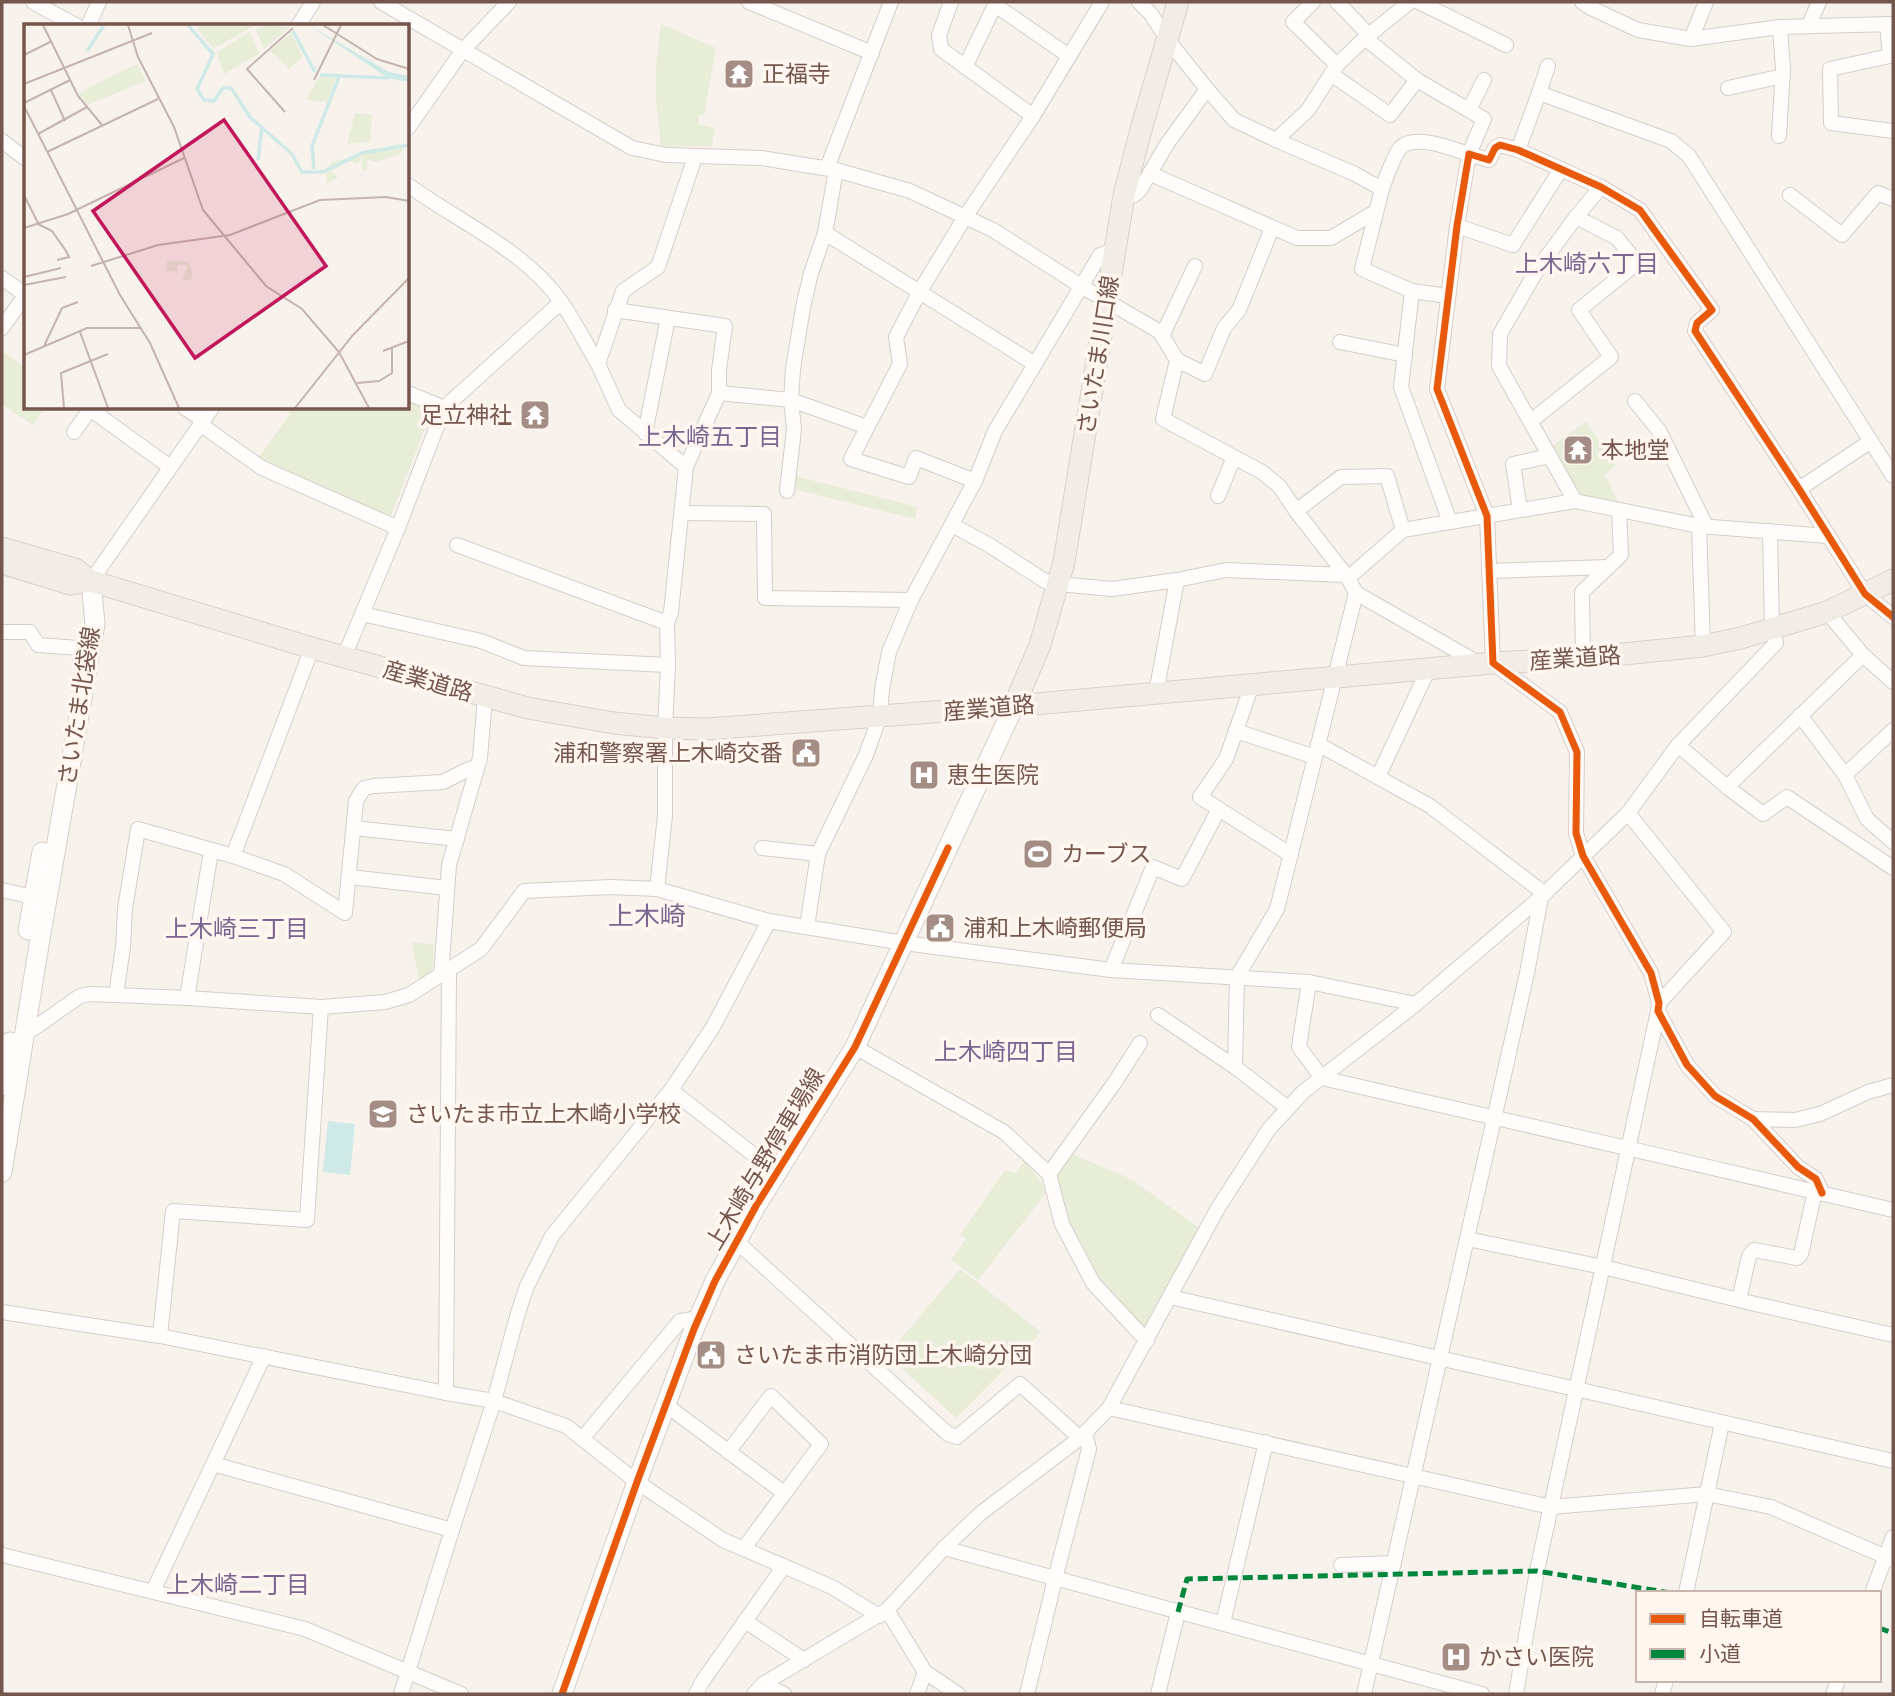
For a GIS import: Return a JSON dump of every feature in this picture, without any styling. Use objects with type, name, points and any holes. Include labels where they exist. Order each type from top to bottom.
[{"type":"main road","name":"さいたま川口線","points":[[1014,706],[1040,645],[1058,584],[1072,517],[1124,195],[1178,2]]},
{"type":"main road","name":"産業道路","points":[[2,548],[75,569],[91,581],[485,697],[572,717],[665,728],[745,727],[1014,706],[1703,646],[1741,638],[1827,612],[1893,580]]},
{"type":"main road","name":"産業道路","points":[[2,563],[70,584],[91,581]]},
{"type":"main road","name":"さいたま北袋線","points":[[2,1171],[12,1043],[33,897],[91,581]]},
{"type":"main road","name":"さいたま北袋線","points":[[2,1086],[95,624],[91,581]]},
{"type":"main road","name":"上木崎与野停車場線","points":[[562,1694],[637,1482],[699,1318],[736,1241],[855,1047],[1014,706]]},
{"type":"street","points":[[33,2],[73,24]]},
{"type":"street","points":[[89,24],[99,2]]},
{"type":"street","points":[[299,24],[313,2]]},
{"type":"street","points":[[381,2],[632,148],[666,155],[761,158],[832,169],[910,191],[993,230],[1160,332],[1177,360],[1205,374],[1224,328],[1238,310],[1272,228]]},
{"type":"street","points":[[410,121],[463,50],[509,2]]},
{"type":"street","points":[[749,2],[872,53]]},
{"type":"street","points":[[787,491],[794,429],[793,369],[811,273],[825,233],[832,169],[891,2]]},
{"type":"street","points":[[949,2],[939,35],[942,49],[1033,116]]},
{"type":"street","points":[[975,481],[916,458],[909,477],[851,459],[900,364],[896,337],[920,291],[965,217],[1033,116],[1102,2]]},
{"type":"street","points":[[1139,2],[1234,120],[1355,174],[1382,189]]},
{"type":"street","points":[[1313,2],[1293,22],[1334,69],[1390,115],[1417,79]]},
{"type":"street","points":[[1337,2],[1367,36],[1417,79],[1484,119],[1469,154],[1457,226],[1437,389],[1487,516],[1487,664]]},
{"type":"street","points":[[1276,140],[1308,110],[1334,69],[1367,36],[1410,2]]},
{"type":"street","points":[[1419,2],[1506,45]]},
{"type":"street","points":[[1691,39],[1706,2]]},
{"type":"street","points":[[1808,25],[1819,2]]},
{"type":"street","points":[[1589,4],[1638,30],[1691,39],[1780,27],[1890,24],[1890,56],[1830,69],[1831,123],[1893,131]]},
{"type":"street","points":[[965,67],[995,5],[1069,56]]},
{"type":"street","points":[[1779,136],[1783,76],[1780,27]]},
{"type":"street","points":[[1518,150],[1548,66]]},
{"type":"street","points":[[1728,88],[1783,76]]},
{"type":"street","points":[[1469,110],[1485,80]]},
{"type":"street","points":[[1124,195],[1134,195],[1140,190],[1167,144],[1207,89]]},
{"type":"street","points":[[1539,93],[1671,141],[1689,156],[1893,476]]},
{"type":"street","points":[[2,141],[24,158]]},
{"type":"street","points":[[1448,296],[1412,291],[1362,269],[1382,189],[1399,149],[1413,142],[1434,143],[1489,160],[1495,148],[1500,145],[1518,150],[1601,187],[1640,210],[1712,310],[1697,323],[1695,331],[1865,594],[1893,617]]},
{"type":"street","points":[[598,364],[623,291],[658,267],[695,157]]},
{"type":"street","points":[[1457,226],[1513,245],[1561,169]]},
{"type":"street","points":[[1151,174],[1297,238],[1331,238],[1375,212]]},
{"type":"street","points":[[410,186],[530,268],[561,302],[598,364],[620,410],[686,467]]},
{"type":"street","points":[[1575,501],[1499,366],[1500,334],[1537,270],[1601,187]]},
{"type":"street","points":[[1790,195],[1842,235],[1878,193],[1893,199]]},
{"type":"street","points":[[1531,421],[1611,357],[1579,310],[1632,267],[1633,258],[1617,238],[1576,217]]},
{"type":"street","points":[[825,233],[1035,364]]},
{"type":"street","points":[[807,927],[818,854],[866,755],[880,716],[889,652],[911,600],[975,481],[995,431],[1100,255],[1114,250]]},
{"type":"street","points":[[1162,335],[1195,266]]},
{"type":"street","points":[[2,278],[24,294]]},
{"type":"street","points":[[1412,291],[1401,387],[1450,522]]},
{"type":"street","points":[[2,328],[24,298]]},
{"type":"street","points":[[344,657],[444,408],[561,302]]},
{"type":"street","points":[[615,310],[725,326],[719,393],[686,467],[671,612],[667,623],[666,816],[657,889]]},
{"type":"street","points":[[645,433],[668,318]]},
{"type":"street","points":[[1340,342],[1405,355]]},
{"type":"street","points":[[1177,360],[1163,419],[1262,472],[1280,487],[1347,576],[1356,593],[1487,664],[1560,712],[1577,752],[1576,833],[1583,856],[1651,973],[1659,1007],[1688,1065],[1716,1096],[1753,1119],[1798,1167],[1816,1179],[1818,1192],[1801,1254],[1797,1258],[1754,1251],[1749,1256],[1739,1300]]},
{"type":"street","points":[[719,393],[792,400],[867,427]]},
{"type":"street","points":[[410,394],[444,408]]},
{"type":"street","points":[[1635,401],[1660,432],[1702,526],[1703,646]]},
{"type":"street","points":[[74,432],[90,410]]},
{"type":"street","points":[[94,410],[170,467]]},
{"type":"street","points":[[187,410],[262,468],[398,528]]},
{"type":"street","points":[[91,581],[211,410]]},
{"type":"street","points":[[1799,489],[1871,441]]},
{"type":"street","points":[[1520,510],[1513,464],[1550,456]]},
{"type":"street","points":[[1218,496],[1234,457]]},
{"type":"street","points":[[1296,511],[1341,477],[1387,476],[1403,530]]},
{"type":"street","points":[[952,525],[1045,581],[1112,589],[1226,570],[1347,576],[1403,530],[1575,501],[1702,526],[1828,536]]},
{"type":"street","points":[[1583,658],[1582,592],[1621,555],[1619,510]]},
{"type":"street","points":[[682,513],[764,514],[765,598],[911,600]]},
{"type":"street","points":[[758,1689],[883,1613],[981,1513],[1083,1436],[1109,1408],[1218,1208],[1269,1129],[1303,1092],[1416,1004],[1543,895],[1628,813],[1678,745],[1776,643],[1772,629],[1770,531]]},
{"type":"street","points":[[457,545],[667,623]]},
{"type":"street","points":[[1489,571],[1608,567]]},
{"type":"street","points":[[1156,693],[1177,580]]},
{"type":"street","points":[[1235,1067],[1237,977],[1277,909],[1356,593]]},
{"type":"street","points":[[1827,612],[1863,655],[1893,682]]},
{"type":"street","points":[[362,614],[481,640],[524,658],[668,665]]},
{"type":"street","points":[[2,632],[30,632],[38,645],[79,648]]},
{"type":"street","points":[[233,856],[312,648]]},
{"type":"street","points":[[1727,787],[1863,655]]},
{"type":"street","points":[[1378,777],[1428,670]]},
{"type":"street","points":[[1252,685],[1226,759],[1200,797],[1292,855]]},
{"type":"street","points":[[446,1393],[447,888],[449,865],[480,758],[485,697]]},
{"type":"street","points":[[1800,715],[1845,775],[1867,819],[1893,842]]},
{"type":"street","points":[[1845,775],[1893,730]]},
{"type":"street","points":[[1236,731],[1316,750],[1378,777],[1430,806],[1543,895]]},
{"type":"street","points":[[1678,745],[1763,814],[1787,797],[1891,861]]},
{"type":"street","points":[[116,995],[125,909],[138,829],[233,856],[284,874],[345,913],[356,801],[364,788],[443,782],[477,767]]},
{"type":"street","points":[[1111,970],[1153,867],[1182,879],[1219,809]]},
{"type":"street","points":[[1516,1694],[1551,1507],[1659,1007],[1724,932],[1628,813]]},
{"type":"street","points":[[354,828],[457,839]]},
{"type":"street","points":[[762,848],[818,854]]},
{"type":"street","points":[[187,998],[211,850]]},
{"type":"street","points":[[350,877],[447,888]]},
{"type":"street","points":[[12,1043],[80,996],[91,994],[321,1007],[385,1002],[409,995],[481,949],[524,891],[611,887],[657,889],[769,921],[904,943],[1111,970],[1309,982],[1416,1004]]},
{"type":"street","points":[[2,890],[33,897]]},
{"type":"street","points":[[1364,1694],[1543,895]]},
{"type":"street","points":[[401,1694],[494,1401],[517,1312],[527,1286],[552,1236],[671,1090],[713,1027],[769,921]]},
{"type":"street","points":[[1309,982],[1299,1047],[1322,1078],[1893,1210]]},
{"type":"street","points":[[160,1336],[173,1211],[307,1220],[321,1007]]},
{"type":"street","points":[[1158,1015],[1235,1067],[1288,1108]]},
{"type":"street","points":[[1049,1174],[1140,1043]]},
{"type":"street","points":[[855,1047],[1004,1132],[1049,1174],[1062,1224],[1093,1283],[1147,1341]]},
{"type":"street","points":[[1753,1119],[1796,1120],[1821,1114],[1868,1092],[1893,1085]]},
{"type":"street","points":[[671,1090],[777,1173]]},
{"type":"street","points":[[1467,1238],[1893,1335]]},
{"type":"street","points":[[736,1241],[948,1434],[957,1437],[1020,1384],[1083,1436],[1088,1449],[1027,1694]]},
{"type":"street","points":[[1170,1297],[1893,1461]]},
{"type":"street","points":[[2,1312],[160,1336],[494,1401],[566,1426],[637,1482],[723,1540],[832,1587],[883,1613],[925,1672],[958,1694]]},
{"type":"street","points":[[582,1439],[680,1321],[699,1318]]},
{"type":"street","points":[[153,1591],[264,1356]]},
{"type":"street","points":[[728,1452],[771,1395],[821,1444],[744,1548]]},
{"type":"street","points":[[666,1405],[784,1493]]},
{"type":"street","points":[[1109,1408],[1551,1507],[1707,1494],[1771,1507],[1890,1559]]},
{"type":"street","points":[[1686,1591],[1722,1423]]},
{"type":"street","points":[[1223,1623],[1266,1442]]},
{"type":"street","points":[[212,1464],[452,1530]]},
{"type":"street","points":[[1873,1591],[1890,1559],[1893,1537]]},
{"type":"street","points":[[944,1548],[1482,1694]]},
{"type":"street","points":[[2,1555],[305,1629],[461,1694]]},
{"type":"street","points":[[1342,1565],[1394,1563]]},
{"type":"street","points":[[696,1694],[784,1566]]},
{"type":"street","points":[[1158,1694],[1178,1612]]},
{"type":"street","points":[[745,1621],[804,1660]]},
{"type":"street","points":[[918,1694],[925,1672]]},
{"type":"street","points":[[758,1689],[784,1694]]},
{"type":"green space","points":[[661,24],[716,48],[704,115],[699,115],[698,124],[715,128],[712,146],[661,147],[656,66]]},
{"type":"green space","points":[[2,351],[24,367],[24,410],[44,410],[33,425],[2,404]]},
{"type":"green space","points":[[410,402],[432,411],[390,518],[256,461],[290,414],[286,410],[410,410]]},
{"type":"green space","points":[[1586,421],[1616,465],[1605,475],[1620,506],[1581,495],[1551,447]]},
{"type":"green space","points":[[795,476],[918,507],[915,519],[793,489]]},
{"type":"green space","points":[[412,942],[434,945],[432,975],[419,982]]},
{"type":"green space","points":[[1065,1151],[1131,1179],[1205,1232],[1147,1341],[1093,1283],[1049,1174]]},
{"type":"green space","points":[[1025,1161],[1046,1193],[978,1280],[951,1260],[966,1239],[960,1235],[1005,1170],[1016,1173]]},
{"type":"green space","points":[[960,1269],[1041,1332],[956,1418],[887,1355]]},
{"type":"water","points":[[328,1121],[355,1124],[350,1175],[323,1172]]},
{"type":"marked path","points":[[1178,1612],[1187,1579],[1537,1571],[1659,1591]]},
{"type":"marked path","points":[[1881,1629],[1893,1633]]},
{"type":"cycle path","points":[[1822,1193],[1816,1179],[1798,1167],[1753,1119],[1715,1096],[1687,1065],[1658,1011],[1659,1003],[1651,973],[1583,856],[1576,833],[1577,752],[1560,712],[1493,663],[1487,516],[1437,389],[1457,226],[1469,154],[1489,160],[1495,148],[1500,145],[1518,150],[1601,187],[1640,210],[1712,310],[1697,323],[1695,331],[1865,594],[1893,617]]},
{"type":"cycle path","points":[[562,1694],[637,1482],[694,1329],[715,1281],[756,1206],[855,1047],[948,848]]},
{"type":"place","name":"正福寺","points":[[739,74]]},
{"type":"place","name":"足立神社","points":[[535,415]]},
{"type":"place","name":"本地堂","points":[[1578,450]]},
{"type":"place","name":"浦和警察署上木崎交番","points":[[806,753]]},
{"type":"place","name":"恵生医院","points":[[924,775]]},
{"type":"place","name":"カーブス","points":[[1038,854]]},
{"type":"place","name":"浦和上木崎郵便局","points":[[940,928]]},
{"type":"place","name":"さいたま市立上木崎小学校","points":[[383,1114]]},
{"type":"place","name":"さいたま市消防団上木崎分団","points":[[711,1355]]},
{"type":"place","name":"かさい医院","points":[[1456,1657]]},
{"type":"district","name":"上木崎六丁目","points":[[1587,264]]},
{"type":"district","name":"上木崎五丁目","points":[[710,437]]},
{"type":"district","name":"上木崎","points":[[647,916]]},
{"type":"district","name":"上木崎三丁目","points":[[237,929]]},
{"type":"district","name":"上木崎四丁目","points":[[1006,1052]]},
{"type":"district","name":"上木崎二丁目","points":[[238,1585]]}]
